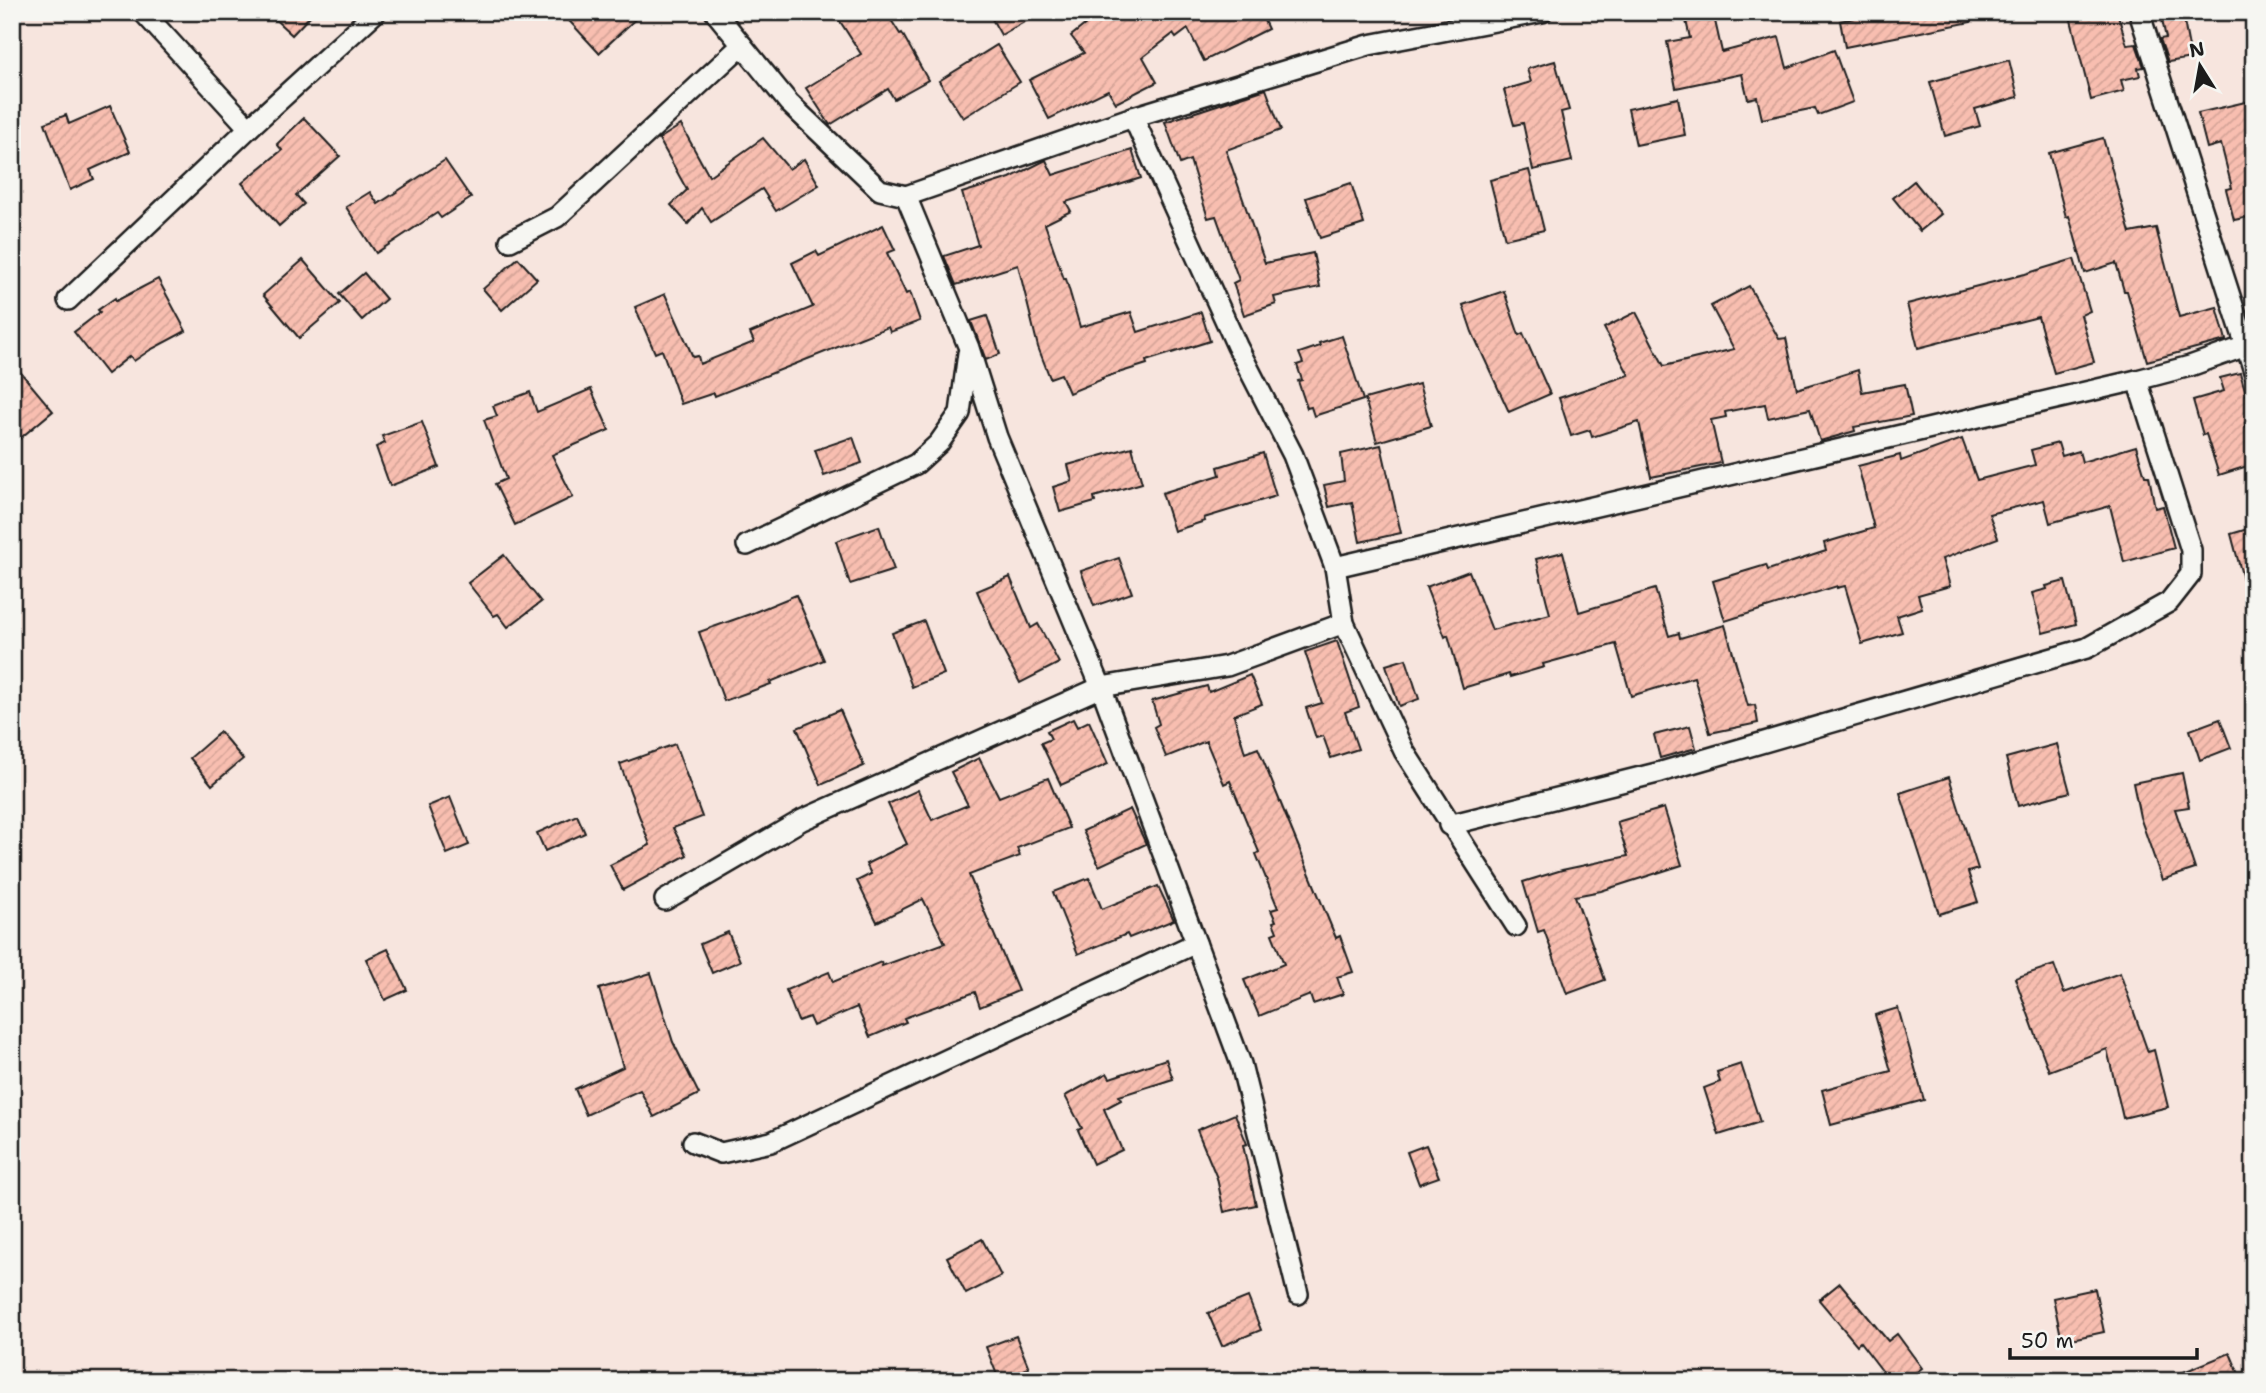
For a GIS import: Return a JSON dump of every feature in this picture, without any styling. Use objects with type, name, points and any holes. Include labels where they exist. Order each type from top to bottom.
[{"type":"street","points":[[144,12],[249,128]]},
{"type":"street","points":[[68,300],[376,12]]},
{"type":"street","points":[[715,12],[789,103],[880,190],[906,196],[1133,117],[1369,45],[1542,12]]},
{"type":"street","points":[[2139,12],[2254,371]]},
{"type":"street","points":[[510,241],[557,217],[742,46]]},
{"type":"street","points":[[1133,117],[1237,345],[1293,454],[1335,567],[1344,623],[1404,751],[1516,926]]},
{"type":"street","points":[[906,196],[969,348],[997,437],[1101,687],[1241,1064],[1298,1294]]},
{"type":"street","points":[[1335,567],[2137,380],[2190,366],[2246,346]]},
{"type":"street","points":[[747,545],[916,464],[939,443],[960,413],[969,348]]},
{"type":"street","points":[[1449,825],[1661,772],[2087,648],[2169,602],[2191,574],[2192,550],[2137,380]]},
{"type":"street","points":[[665,900],[802,820],[1101,687],[1227,666],[1344,623]]},
{"type":"street","points":[[693,1142],[721,1153],[771,1142],[1196,943]]},
{"type":"building","points":[[267,12],[314,12],[292,35]]},
{"type":"building","points":[[561,12],[643,12],[599,53]]},
{"type":"building","points":[[834,12],[886,12],[900,34],[902,33],[928,80],[894,99],[888,89],[830,125],[806,88],[861,54]]},
{"type":"building","points":[[988,12],[1042,12],[1001,35]]},
{"type":"building","points":[[1101,12],[1260,12],[1268,29],[1204,61],[1188,29],[1176,38],[1173,34],[1143,57],[1157,82],[1116,103],[1108,90],[1049,119],[1029,80],[1084,53],[1071,36]]},
{"type":"building","points":[[1684,12],[1713,12],[1722,52],[1779,37],[1787,68],[1834,50],[1853,102],[1818,115],[1815,108],[1762,119],[1757,97],[1748,99],[1742,74],[1676,88],[1667,42],[1690,38]]},
{"type":"building","points":[[1883,12],[1970,12],[1971,22],[1845,47],[1840,21]]},
{"type":"building","points":[[2069,12],[2117,12],[2127,45],[2136,44],[2144,67],[2138,68],[2140,76],[2121,80],[2124,91],[2091,100]]},
{"type":"building","points":[[2183,16],[2191,58],[2168,62],[2160,39],[2166,38],[2162,20]]},
{"type":"building","points":[[997,45],[1020,82],[963,118],[939,81]]},
{"type":"building","points":[[2009,60],[2018,97],[1975,109],[1980,126],[1945,136],[1930,82]]},
{"type":"building","points":[[1555,61],[1569,110],[1561,112],[1572,161],[1533,170],[1523,123],[1514,125],[1504,90],[1531,82],[1527,69]]},
{"type":"building","points":[[1266,89],[1281,130],[1226,150],[1265,263],[1313,253],[1320,287],[1274,297],[1276,304],[1244,315],[1233,283],[1239,280],[1216,216],[1208,218],[1190,160],[1180,164],[1165,122]]},
{"type":"building","points":[[1678,98],[1685,135],[1636,145],[1628,109]]},
{"type":"building","points":[[2254,100],[2254,216],[2234,220],[2226,189],[2232,188],[2221,144],[2207,148],[2198,113]]},
{"type":"building","points":[[110,106],[130,152],[90,170],[94,179],[70,190],[45,123],[66,115],[69,124]]},
{"type":"building","points":[[304,118],[340,156],[296,195],[304,204],[279,226],[242,183],[282,150],[277,144]]},
{"type":"building","points":[[681,125],[709,176],[763,138],[789,169],[804,159],[819,185],[776,211],[762,189],[711,222],[702,208],[688,224],[671,205],[687,190],[659,139]]},
{"type":"building","points":[[2103,138],[2130,233],[2156,228],[2179,317],[2217,307],[2226,340],[2147,361],[2116,263],[2085,273],[2069,216],[2066,217],[2049,153]]},
{"type":"building","points":[[1132,150],[1141,178],[1066,202],[1071,211],[1045,224],[1066,279],[1080,327],[1131,312],[1138,332],[1201,312],[1210,341],[1146,361],[1147,364],[1102,378],[1069,393],[1061,374],[1050,378],[1038,347],[1018,265],[956,285],[944,256],[978,245],[962,193],[1010,178],[1046,160],[1053,175]]},
{"type":"building","points":[[445,160],[471,198],[441,218],[437,213],[376,253],[346,207],[370,192],[378,204]]},
{"type":"building","points":[[1529,170],[1544,230],[1505,239],[1490,180]]},
{"type":"building","points":[[1914,181],[1941,214],[1920,231],[1893,198]]},
{"type":"building","points":[[1351,183],[1364,224],[1320,238],[1306,198]]},
{"type":"building","points":[[883,225],[895,250],[887,253],[906,294],[910,292],[920,321],[890,332],[888,327],[715,396],[714,393],[681,404],[662,350],[655,353],[635,307],[665,294],[693,357],[698,356],[700,364],[754,342],[750,333],[813,307],[792,263],[816,251],[819,256]]},
{"type":"building","points":[[518,258],[537,279],[502,310],[483,289]]},
{"type":"building","points":[[2074,259],[2090,311],[2081,315],[2094,362],[2054,373],[2038,317],[1918,348],[1907,304]]},
{"type":"building","points":[[303,260],[340,303],[299,338],[263,295]]},
{"type":"building","points":[[364,273],[386,299],[362,320],[339,294]]},
{"type":"building","points":[[158,279],[186,331],[134,361],[130,356],[107,374],[74,332],[115,298],[116,301]]},
{"type":"building","points":[[1749,286],[1779,339],[1786,338],[1797,389],[1858,370],[1862,392],[1905,384],[1912,416],[1854,427],[1855,431],[1820,441],[1810,409],[1768,418],[1765,404],[1725,412],[1726,417],[1711,420],[1721,463],[1651,477],[1639,422],[1592,437],[1590,430],[1571,436],[1559,398],[1629,375],[1604,328],[1636,312],[1664,366],[1734,349],[1711,306]]},
{"type":"building","points":[[1504,291],[1519,335],[1523,333],[1550,394],[1509,412],[1472,332],[1463,305]]},
{"type":"building","points":[[987,316],[1000,354],[986,360],[971,321]]},
{"type":"building","points":[[1342,336],[1363,400],[1314,416],[1311,407],[1307,408],[1298,381],[1302,380],[1297,365],[1303,363],[1299,353]]},
{"type":"building","points":[[12,362],[53,411],[12,445]]},
{"type":"building","points":[[2240,373],[2254,420],[2245,423],[2254,451],[2254,464],[2219,475],[2193,400],[2224,391],[2220,378]]},
{"type":"building","points":[[1419,384],[1431,426],[1377,442],[1365,399]]},
{"type":"building","points":[[591,389],[609,430],[552,455],[573,497],[515,525],[495,484],[506,479],[484,420],[497,416],[493,406],[530,392],[537,412]]},
{"type":"building","points":[[422,422],[439,467],[390,486],[376,447],[385,443],[382,436]]},
{"type":"building","points":[[853,437],[862,463],[824,476],[815,450]]},
{"type":"building","points":[[1962,439],[1977,480],[2035,465],[2031,450],[2058,443],[2062,456],[2079,451],[2082,462],[2136,446],[2145,476],[2149,476],[2155,508],[2163,506],[2174,548],[2124,562],[2110,506],[2050,523],[2044,500],[1989,514],[1998,538],[1942,559],[1950,586],[1918,595],[1922,608],[1897,616],[1902,632],[1862,644],[1845,586],[1837,586],[1725,621],[1713,581],[1766,565],[1768,570],[1826,551],[1824,543],[1874,528],[1858,466],[1900,455],[1901,461]]},
{"type":"building","points":[[1381,445],[1401,533],[1360,542],[1352,502],[1329,507],[1324,485],[1344,481],[1341,454]]},
{"type":"building","points":[[1132,447],[1142,483],[1094,497],[1095,502],[1060,512],[1053,487],[1072,481],[1068,465]]},
{"type":"building","points":[[1263,453],[1276,496],[1204,518],[1205,521],[1174,531],[1162,493],[1220,475],[1218,467]]},
{"type":"building","points":[[879,526],[894,570],[850,584],[836,541]]},
{"type":"building","points":[[2254,527],[2254,593],[2247,594],[2231,534]]},
{"type":"building","points":[[1563,552],[1579,612],[1655,589],[1669,636],[1679,633],[1680,638],[1725,625],[1748,706],[1755,705],[1758,723],[1710,733],[1694,677],[1631,696],[1616,644],[1543,664],[1544,667],[1510,677],[1509,674],[1463,688],[1448,635],[1445,637],[1426,587],[1469,571],[1492,630],[1550,614],[1536,559]]},
{"type":"building","points":[[504,555],[541,602],[508,627],[498,614],[494,616],[468,583]]},
{"type":"building","points":[[1119,558],[1132,593],[1094,606],[1081,571]]},
{"type":"building","points":[[1010,577],[1031,628],[1038,624],[1059,663],[1020,683],[977,591]]},
{"type":"building","points":[[2065,581],[2076,624],[2043,633],[2032,593]]},
{"type":"building","points":[[796,595],[824,660],[770,682],[771,684],[724,701],[699,632]]},
{"type":"building","points":[[924,621],[944,674],[912,687],[892,633]]},
{"type":"building","points":[[1337,641],[1359,707],[1345,712],[1358,749],[1331,758],[1323,736],[1316,738],[1306,708],[1322,703],[1305,652]]},
{"type":"building","points":[[1406,659],[1419,699],[1399,706],[1386,665]]},
{"type":"building","points":[[1250,675],[1262,704],[1234,715],[1245,753],[1258,748],[1336,938],[1340,936],[1353,972],[1337,977],[1343,994],[1313,1004],[1310,995],[1259,1016],[1244,980],[1284,964],[1272,934],[1277,932],[1271,910],[1278,908],[1256,854],[1259,852],[1230,781],[1224,784],[1206,741],[1166,757],[1154,727],[1159,724],[1152,701],[1207,686],[1209,692]]},
{"type":"building","points":[[840,710],[864,766],[821,785],[797,728]]},
{"type":"building","points":[[1073,719],[1077,727],[1089,721],[1108,764],[1061,785],[1041,743],[1051,739],[1047,731]]},
{"type":"building","points":[[2220,719],[2231,748],[2200,760],[2190,730]]},
{"type":"building","points":[[1690,726],[1696,748],[1660,758],[1654,735]]},
{"type":"building","points":[[220,732],[243,759],[212,785],[190,758]]},
{"type":"building","points":[[675,744],[702,817],[673,828],[687,855],[623,890],[610,865],[650,845],[620,764]]},
{"type":"building","points":[[2057,744],[2070,792],[2018,806],[2006,758]]},
{"type":"building","points":[[979,758],[999,797],[1048,778],[1069,828],[1017,848],[1020,856],[969,875],[1018,991],[980,1007],[975,992],[904,1018],[906,1022],[870,1037],[857,1007],[813,1026],[809,1017],[798,1021],[786,990],[829,972],[833,982],[881,962],[882,966],[945,943],[923,899],[877,922],[857,881],[871,874],[866,864],[907,844],[888,804],[918,790],[932,820],[968,805],[951,772]]},
{"type":"building","points":[[2182,773],[2189,807],[2175,809],[2195,869],[2162,880],[2140,817],[2133,783]]},
{"type":"building","points":[[1949,777],[1978,869],[1968,872],[1978,902],[1939,914],[1900,793]]},
{"type":"building","points":[[450,797],[469,845],[447,854],[428,806]]},
{"type":"building","points":[[1664,808],[1682,865],[1601,891],[1575,896],[1605,980],[1567,994],[1544,930],[1538,932],[1523,882],[1562,870],[1628,856],[1617,822]]},
{"type":"building","points":[[1130,809],[1146,844],[1099,866],[1083,831]]},
{"type":"building","points":[[577,815],[585,833],[545,851],[537,833]]},
{"type":"building","points":[[1089,878],[1102,909],[1158,886],[1174,920],[1129,938],[1127,934],[1078,954],[1053,892]]},
{"type":"building","points":[[728,932],[740,961],[712,973],[700,944]]},
{"type":"building","points":[[388,949],[407,990],[385,1000],[366,959]]},
{"type":"building","points":[[2054,965],[2064,993],[2120,973],[2148,1052],[2154,1050],[2168,1107],[2123,1118],[2107,1049],[2049,1071],[2015,978]]},
{"type":"building","points":[[651,973],[673,1042],[699,1094],[654,1117],[640,1090],[586,1115],[575,1089],[623,1067],[599,989]]},
{"type":"building","points":[[1898,1008],[1924,1100],[1831,1125],[1822,1090],[1891,1071],[1875,1015]]},
{"type":"building","points":[[1166,1059],[1173,1079],[1119,1096],[1121,1100],[1104,1109],[1122,1150],[1093,1164],[1078,1130],[1082,1128],[1065,1096],[1107,1073],[1110,1078]]},
{"type":"building","points":[[1741,1064],[1760,1122],[1719,1135],[1704,1088],[1720,1082],[1717,1072]]},
{"type":"building","points":[[1235,1114],[1247,1144],[1243,1145],[1256,1205],[1224,1212],[1217,1178],[1197,1130]]},
{"type":"building","points":[[1426,1145],[1439,1177],[1419,1184],[1407,1152]]},
{"type":"building","points":[[982,1239],[1001,1276],[966,1294],[947,1257]]},
{"type":"building","points":[[1840,1283],[1888,1341],[1897,1334],[1922,1368],[1905,1381],[1890,1381],[1860,1342],[1857,1345],[1819,1300]]},
{"type":"building","points":[[2095,1289],[2104,1332],[2062,1341],[2053,1298]]},
{"type":"building","points":[[1248,1297],[1261,1330],[1222,1346],[1208,1313]]},
{"type":"building","points":[[1016,1336],[1029,1368],[999,1380],[986,1347]]},
{"type":"building","points":[[2230,1353],[2242,1381],[2164,1381],[2164,1380]]}]
